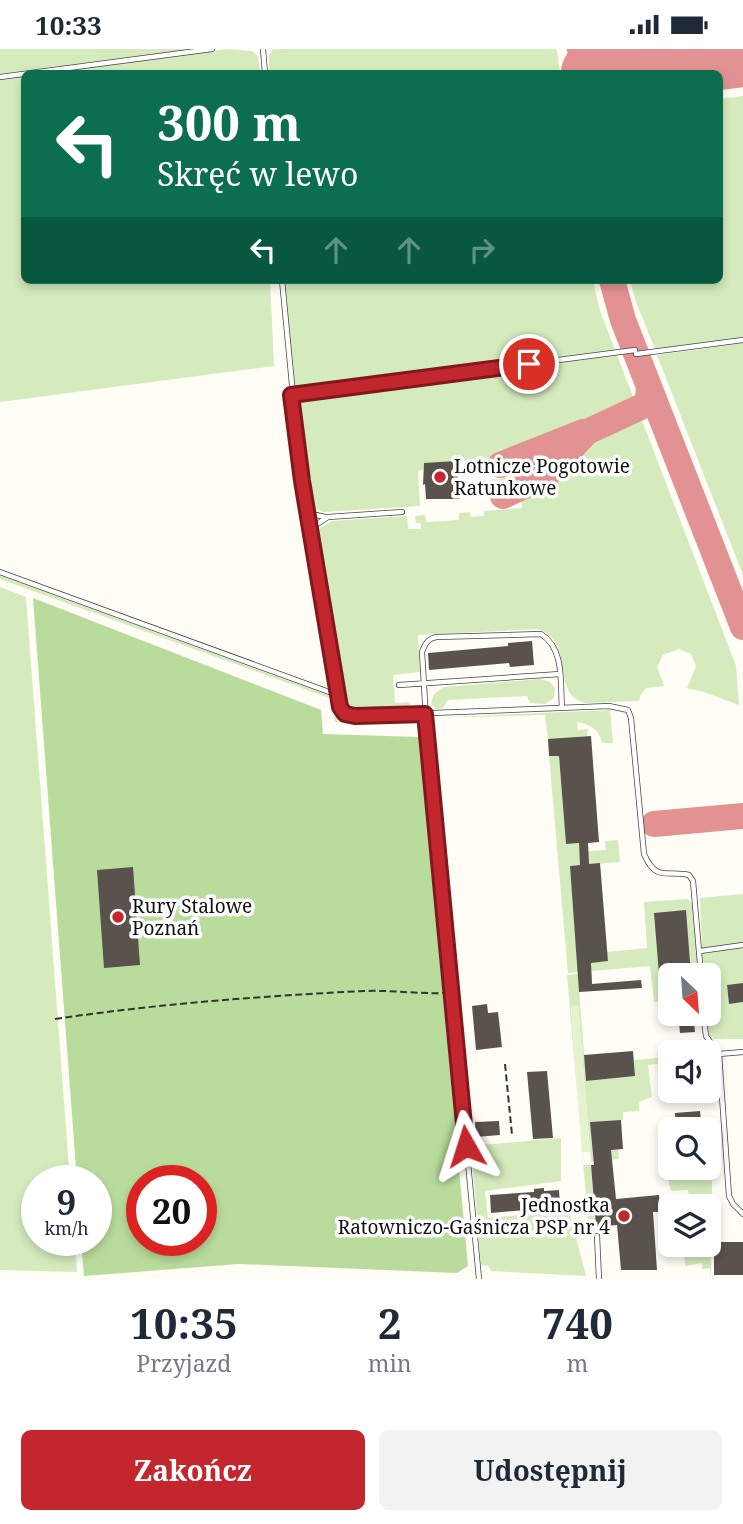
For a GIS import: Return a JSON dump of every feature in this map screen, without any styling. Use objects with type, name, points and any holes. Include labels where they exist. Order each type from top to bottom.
[{"type":"lane","points":[[53,70],[212,49]]},
{"type":"lane","points":[[263,49],[265,70]]},
{"type":"lane","points":[[0,77],[21,74]]},
{"type":"lane","points":[[282,284],[291,395],[307,509],[342,711],[350,716],[615,706],[625,708],[630,714],[644,854],[651,868],[659,873],[683,874],[692,878],[697,906],[700,963]]},
{"type":"lane","points":[[291,395],[743,339]]},
{"type":"lane","points":[[307,509],[318,516],[328,517],[402,512]]},
{"type":"lane","points":[[311,529],[328,517]]},
{"type":"lane","points":[[0,572],[332,693],[338,692]]},
{"type":"lane","points":[[479,1279],[425,714],[422,652],[428,641],[437,636],[541,634],[549,639],[555,650],[562,708]]},
{"type":"lane","points":[[399,685],[559,674]]},
{"type":"lane","points":[[699,951],[743,945]]},
{"type":"lane","points":[[721,1054],[743,1052]]},
{"type":"lane","points":[[721,1082],[729,1196],[743,1214]]},
{"type":"lane","points":[[597,1236],[599,1279]]},
{"type":"path","points":[[55,1019],[122,1009],[329,993],[451,992]]},
{"type":"path","points":[[505,1064],[512,1135]]},
{"type":"green space","points":[[0,49],[192,49],[21,70],[0,74]]},
{"type":"green space","points":[[227,49],[252,51],[258,56],[260,70],[63,70]]},
{"type":"green space","points":[[273,49],[555,49],[560,70],[269,70],[269,56]]},
{"type":"green space","points":[[21,76],[21,284],[270,284],[274,366],[0,402],[0,79]]},
{"type":"green space","points":[[743,96],[743,337],[655,349],[631,284],[723,284],[723,98]]},
{"type":"green space","points":[[285,284],[594,284],[599,308],[615,350],[300,392],[294,388]]},
{"type":"green space","points":[[743,343],[743,575],[657,355]]},
{"type":"green space","points":[[617,355],[736,666],[739,705],[687,688],[696,666],[691,654],[679,649],[663,655],[657,667],[664,686],[646,688],[639,701],[585,703],[574,698],[568,689],[556,645],[538,629],[418,635],[420,672],[393,675],[395,703],[408,702],[408,709],[371,713],[362,712],[347,703],[342,696],[316,539],[320,528],[332,521],[407,516],[408,529],[421,529],[421,523],[416,523],[415,516],[425,515],[427,522],[459,520],[459,513],[470,512],[471,517],[484,516],[484,511],[522,508],[521,500],[503,501],[502,486],[491,486],[490,480],[501,479],[500,458],[453,461],[451,458],[451,462],[418,471],[420,506],[323,512],[316,509],[309,497],[296,401],[300,396]]},
{"type":"green space","points":[[0,575],[333,697],[338,722],[335,722],[332,699],[0,579]]},
{"type":"green space","points":[[0,587],[26,597],[69,1165],[21,1165],[21,1256],[76,1256],[77,1272],[0,1270]]},
{"type":"green space","points":[[33,598],[321,710],[323,734],[419,737],[468,1266],[457,1273],[239,1264],[84,1276],[82,1256],[112,1256],[112,1165],[76,1165]]},
{"type":"green space","points":[[540,679],[550,682],[555,688],[554,698],[545,704],[530,703],[527,696],[448,700],[443,708],[436,709],[431,704],[434,694],[444,687]]},
{"type":"green space","points":[[610,710],[613,743],[602,743],[594,728],[577,722],[578,730],[588,729],[587,736],[548,740],[545,715],[430,718]]},
{"type":"green space","points":[[549,756],[559,756],[566,844],[579,843],[579,852],[606,850],[605,841],[618,840],[620,862],[570,866],[579,972],[568,973]]},
{"type":"green space","points":[[743,894],[743,983],[727,986],[729,1004],[743,1002],[743,1039],[714,1039],[709,1035],[708,1026],[721,1026],[721,963],[703,963],[700,898]]},
{"type":"green space","points":[[688,899],[695,906],[697,963],[658,963],[658,1002],[654,1002],[650,966],[591,971],[591,963],[608,961],[607,952],[647,948],[644,902]]},
{"type":"green space","points":[[578,974],[586,1081],[635,1076],[634,1060],[658,1058],[658,1064],[648,1065],[652,1097],[639,1102],[639,1111],[623,1112],[623,1120],[591,1122],[618,1149],[619,1159],[591,1162],[578,1006],[571,1006],[581,1137],[567,975]]},
{"type":"green space","points":[[578,1005],[590,1152],[582,1152],[571,1006]]},
{"type":"green space","points":[[561,1138],[561,1181],[485,1191],[488,1218],[569,1211],[586,1276],[491,1271],[489,1266],[481,1265],[471,1146]]},
{"type":"green space","points":[[583,1165],[591,1165],[595,1219],[588,1220]]},
{"type":"green space","points":[[668,1180],[712,1180],[712,1194],[688,1194],[688,1190],[671,1191]]},
{"type":"green space","points":[[685,1257],[711,1257],[711,1279],[710,1268],[702,1269],[702,1263],[685,1266]]},
{"type":"building","name":"Lotnicze Pogotowie Ratunkowe","points":[[456,461],[460,499],[426,499],[425,484],[423,485],[424,463]]},
{"type":"building","points":[[532,641],[534,665],[510,667],[509,663],[429,670],[428,653],[508,646],[508,643]]},
{"type":"building","points":[[591,736],[599,842],[588,843],[589,864],[600,863],[608,961],[591,963],[592,984],[641,980],[642,988],[579,992],[570,866],[580,865],[579,843],[566,844],[559,756],[549,756],[548,739]]},
{"type":"building","name":"Rury Stalowe Poznań","points":[[133,867],[140,965],[104,968],[97,870]]},
{"type":"building","points":[[686,910],[690,963],[658,963],[654,913]]},
{"type":"building","points":[[743,983],[743,1002],[729,1004],[727,985]]},
{"type":"building","points":[[487,1004],[488,1013],[498,1012],[502,1047],[476,1050],[472,1006]]},
{"type":"building","points":[[679,1026],[694,1026],[695,1032],[680,1033]]},
{"type":"building","points":[[633,1051],[635,1076],[586,1081],[584,1055]]},
{"type":"building","points":[[547,1071],[553,1138],[533,1139],[527,1072]]},
{"type":"building","points":[[700,1111],[701,1117],[675,1117],[675,1113]]},
{"type":"building","name":"Jednostka Ratowniczo-Gaśnicza PSP nr 4","points":[[621,1120],[623,1149],[611,1150],[616,1199],[658,1195],[658,1212],[653,1212],[657,1270],[621,1270],[617,1225],[596,1227],[590,1122]]},
{"type":"building","points":[[499,1121],[500,1135],[476,1137],[475,1122]]},
{"type":"building","points":[[544,1188],[544,1191],[559,1190],[560,1207],[491,1213],[490,1195],[534,1192],[534,1189]]},
{"type":"building","points":[[721,1242],[743,1242],[743,1275],[714,1275],[714,1257],[721,1257]]},
{"type":"taxiway","points":[[580,49],[583,70]]},
{"type":"taxiway","points":[[610,49],[628,58],[656,65]]},
{"type":"taxiway","points":[[613,284],[623,320],[743,627]]},
{"type":"taxiway","points":[[503,496],[546,476],[587,432],[645,405],[649,386]]},
{"type":"taxiway","points":[[500,465],[583,432]]},
{"type":"taxiway","points":[[654,824],[743,816]]},
{"type":"runway","points":[[618,70],[743,54]]},
{"type":"place","name":"Lotnicze Pogotowie Ratunkowe","points":[[440,477]]},
{"type":"place","name":"Rury Stalowe Poznań","points":[[118,917]]},
{"type":"place","name":"Jednostka Ratowniczo-Gaśnicza PSP nr 4","points":[[624,1216]]},
{"type":"route","points":[[466,1146],[425,714],[350,716],[340,707],[302,481],[291,395],[529,364]]}]
